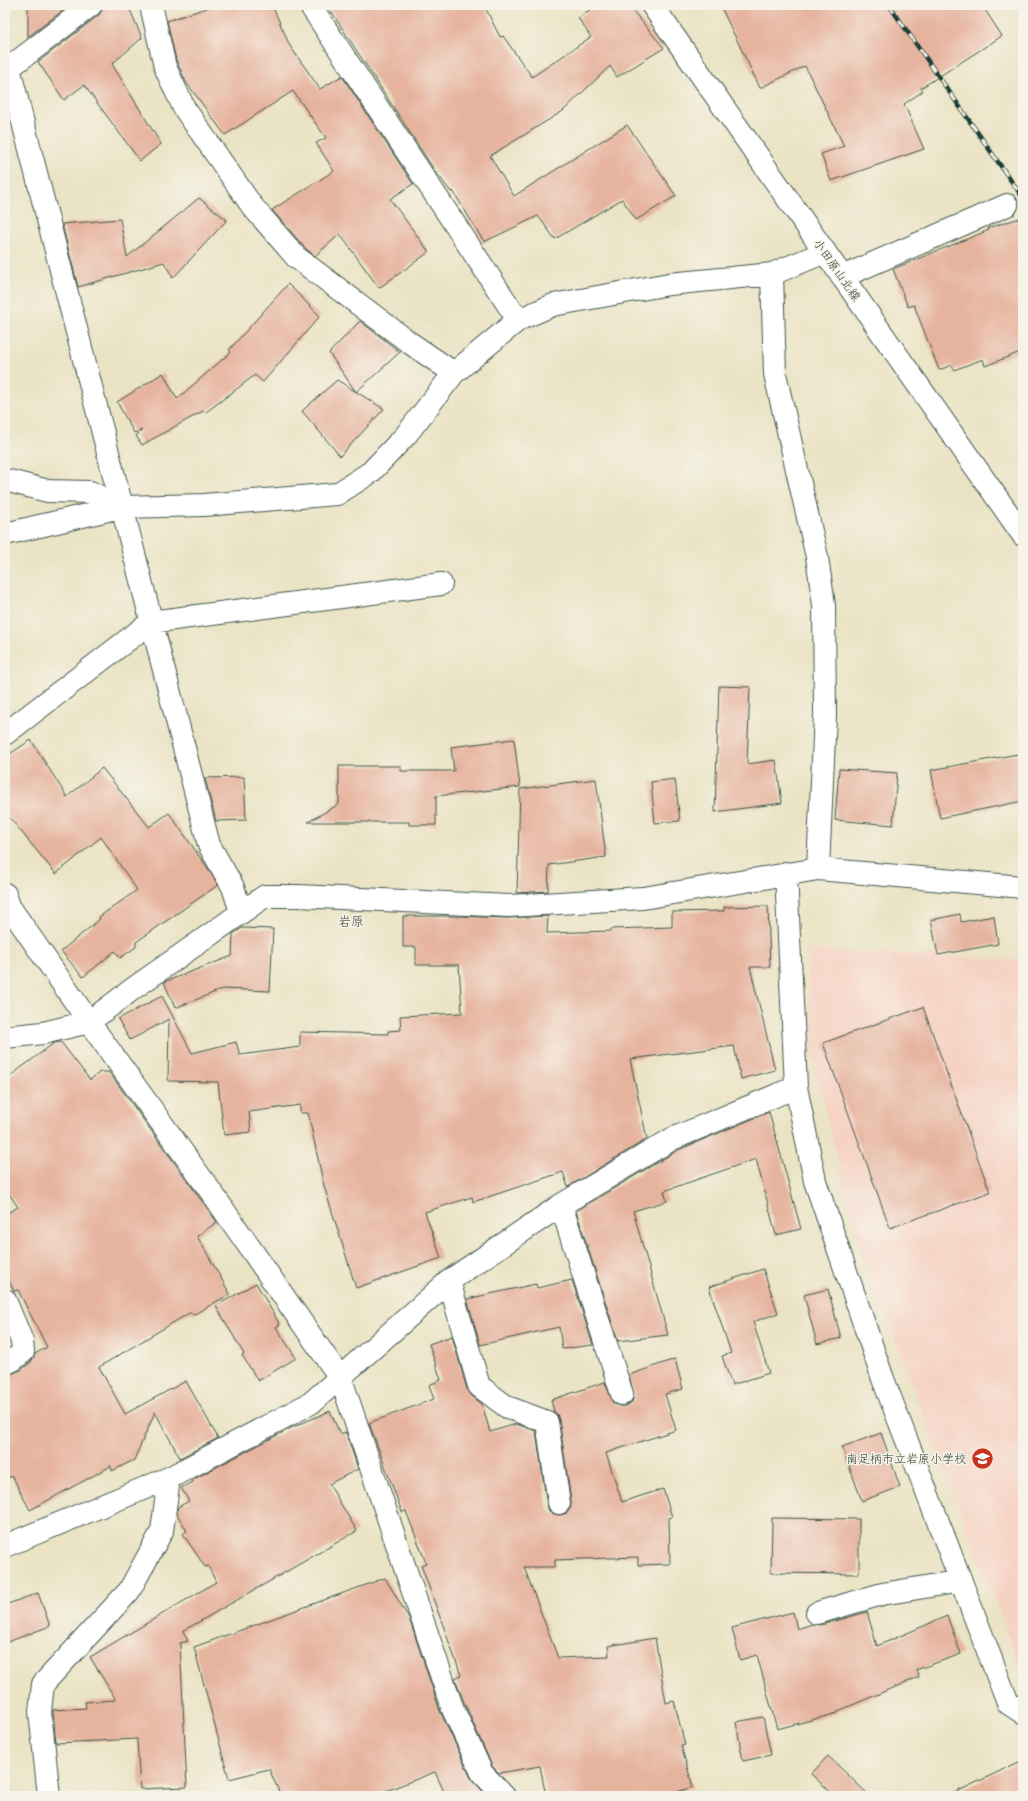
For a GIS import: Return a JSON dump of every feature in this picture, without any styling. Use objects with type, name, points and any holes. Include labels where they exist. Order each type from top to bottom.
[{"type":"street","points":[[91,5],[7,67],[209,845],[233,886],[241,912]]},
{"type":"street","points":[[151,5],[165,67],[184,108],[252,206],[296,257],[410,343],[454,373]]},
{"type":"street","points":[[310,5],[518,320]]},
{"type":"street","name":"小田原山北線","points":[[652,5],[1023,535]]},
{"type":"street","points":[[842,277],[1007,205]]},
{"type":"street","points":[[5,534],[121,507],[204,504],[337,494],[371,472],[406,435],[454,373],[518,320],[553,305],[668,284],[772,274],[825,252]]},
{"type":"street","points":[[772,274],[775,374],[817,557],[824,605],[825,715],[818,869]]},
{"type":"street","points":[[5,480],[48,491],[90,492],[121,507]]},
{"type":"street","points":[[5,734],[151,622],[441,584]]},
{"type":"street","points":[[5,1037],[44,1033],[89,1022],[134,988],[265,896],[298,896],[509,906],[643,898],[786,873],[818,869],[1023,888]]},
{"type":"street","points":[[786,873],[796,1087],[815,1181],[883,1379],[1008,1703],[1023,1713]]},
{"type":"street","points":[[5,894],[9,906],[89,1022],[214,1196],[340,1379],[452,1707],[482,1773],[504,1796]]},
{"type":"street","points":[[5,1546],[169,1478],[311,1403],[340,1379],[449,1281],[561,1205],[672,1140],[796,1087]]},
{"type":"street","points":[[561,1205],[622,1394]]},
{"type":"street","points":[[449,1281],[479,1386],[507,1407],[547,1422],[559,1503]]},
{"type":"street","points":[[5,1300],[22,1341],[23,1352],[5,1364]]},
{"type":"street","points":[[49,1796],[40,1712],[43,1684],[129,1591],[162,1531],[169,1478]]},
{"type":"street","points":[[818,1613],[882,1594],[961,1581]]},
{"type":"shaded area","name":"南足柄市立岩原小学校","points":[[807,950],[1023,960],[1023,1674],[858,1244],[810,1048]]},
{"type":"building","points":[[28,5],[70,5],[28,37]]},
{"type":"building","points":[[103,5],[128,5],[142,38],[112,64],[161,144],[140,161],[84,85],[64,100],[38,62],[99,15]]},
{"type":"building","points":[[216,5],[272,5],[290,46],[320,89],[342,76],[413,184],[390,199],[429,252],[379,288],[340,234],[315,256],[305,248],[272,210],[334,171],[316,143],[326,138],[293,91],[225,135],[186,82],[176,60],[167,21]]},
{"type":"building","points":[[327,5],[484,5],[500,37],[503,36],[532,77],[591,37],[578,18],[597,5],[628,5],[664,48],[617,77],[610,66],[563,111],[490,156],[514,196],[627,125],[676,196],[636,220],[622,199],[555,239],[538,216],[484,242],[453,191],[451,192],[435,171]]},
{"type":"building","points":[[720,5],[982,5],[1002,36],[921,88],[923,91],[904,104],[924,149],[831,181],[821,154],[844,146],[805,66],[760,88]]},
{"type":"building","points":[[199,198],[227,220],[173,278],[164,262],[78,287],[62,224],[120,219],[127,257]]},
{"type":"building","points":[[1023,217],[1023,351],[985,366],[983,359],[954,370],[952,365],[939,370],[914,305],[908,307],[893,269],[989,230],[988,228]]},
{"type":"building","points":[[288,284],[320,316],[263,382],[255,375],[205,413],[203,411],[142,445],[136,436],[142,430],[134,433],[117,402],[163,373],[177,399],[231,352],[229,350]]},
{"type":"building","points":[[360,321],[400,352],[356,392],[329,353]]},
{"type":"building","points":[[337,380],[384,409],[340,456],[302,411]]},
{"type":"building","points":[[719,686],[750,687],[747,764],[776,760],[782,803],[715,812]]},
{"type":"building","points":[[514,739],[520,787],[436,796],[436,825],[409,825],[409,822],[308,822],[339,804],[339,766],[401,766],[401,771],[454,771],[451,747]]},
{"type":"building","points":[[31,740],[67,797],[102,768],[149,827],[169,813],[218,885],[136,942],[136,947],[120,958],[115,951],[83,977],[61,951],[100,919],[99,917],[137,890],[101,837],[56,874],[5,812],[5,757]]},
{"type":"building","points":[[1023,753],[1023,801],[940,818],[931,770]]},
{"type":"building","points":[[839,769],[897,773],[893,825],[835,820]]},
{"type":"building","points":[[244,777],[246,820],[216,821],[205,778]]},
{"type":"building","points":[[596,779],[606,857],[549,865],[548,891],[517,893],[520,789]]},
{"type":"building","points":[[675,779],[680,821],[655,823],[651,782]]},
{"type":"building","points":[[768,906],[770,967],[750,967],[775,1070],[741,1079],[734,1046],[630,1059],[647,1139],[568,1187],[563,1172],[473,1202],[472,1197],[425,1212],[441,1258],[356,1288],[324,1186],[308,1113],[300,1113],[300,1105],[249,1112],[251,1132],[224,1135],[218,1082],[168,1081],[169,1019],[130,1040],[118,1019],[162,996],[192,1053],[236,1042],[240,1055],[300,1047],[300,1032],[388,1034],[388,1031],[401,1030],[400,1016],[462,1013],[459,965],[416,965],[416,947],[403,947],[403,916],[508,918],[548,916],[547,933],[672,927],[672,912],[724,911],[724,907]]},
{"type":"building","points":[[960,914],[961,922],[994,916],[998,944],[938,955],[931,920]]},
{"type":"building","points":[[242,928],[273,929],[270,991],[223,989],[175,1008],[164,982],[232,956],[233,934]]},
{"type":"building","points":[[923,1007],[990,1192],[890,1228],[823,1043]]},
{"type":"building","points":[[61,1042],[90,1080],[100,1072],[109,1072],[217,1222],[197,1236],[230,1294],[193,1315],[191,1312],[99,1367],[125,1414],[186,1381],[218,1438],[180,1458],[155,1412],[134,1460],[112,1471],[111,1466],[30,1510],[12,1476],[5,1479],[5,1376],[21,1370],[31,1362],[35,1354],[47,1347],[18,1290],[14,1291],[5,1273],[5,1214],[18,1207],[5,1188],[5,1080],[54,1043]]},
{"type":"building","points":[[769,1112],[801,1229],[776,1235],[756,1159],[664,1191],[667,1201],[633,1211],[668,1335],[618,1341],[576,1211],[678,1150]]},
{"type":"building","points":[[763,1269],[778,1313],[753,1322],[769,1373],[732,1385],[722,1356],[731,1353],[709,1287]]},
{"type":"building","points":[[572,1280],[593,1345],[562,1349],[559,1327],[480,1345],[467,1299],[536,1284],[537,1288]]},
{"type":"building","points":[[256,1283],[280,1325],[276,1327],[296,1358],[258,1381],[242,1355],[244,1354],[216,1306]]},
{"type":"building","points":[[828,1289],[841,1338],[817,1344],[804,1295]]},
{"type":"building","points":[[452,1336],[467,1389],[472,1396],[482,1404],[490,1432],[516,1424],[536,1431],[547,1505],[549,1511],[560,1515],[567,1513],[571,1507],[571,1501],[559,1420],[557,1414],[553,1411],[551,1400],[605,1382],[613,1403],[619,1406],[626,1406],[632,1402],[634,1396],[629,1375],[675,1359],[683,1389],[665,1394],[676,1430],[606,1453],[622,1502],[663,1489],[672,1517],[669,1518],[670,1564],[638,1565],[638,1557],[555,1560],[555,1567],[524,1567],[558,1658],[609,1656],[608,1646],[655,1638],[666,1703],[674,1701],[685,1745],[681,1746],[693,1787],[664,1796],[546,1796],[540,1766],[499,1773],[492,1766],[455,1678],[461,1675],[421,1565],[426,1563],[406,1511],[402,1512],[369,1423],[434,1399],[429,1385],[441,1380],[429,1344]]},
{"type":"building","points":[[330,1411],[340,1434],[346,1432],[358,1469],[329,1484],[357,1531],[183,1631],[188,1641],[180,1643],[187,1787],[140,1789],[137,1739],[56,1743],[53,1710],[86,1708],[85,1702],[116,1700],[90,1657],[216,1582],[208,1566],[205,1567],[183,1534],[187,1531],[177,1514],[178,1507],[189,1501],[181,1488],[193,1482],[192,1480],[291,1428]]},
{"type":"building","points":[[881,1433],[900,1487],[862,1501],[842,1447]]},
{"type":"building","points":[[772,1518],[859,1519],[859,1574],[771,1573]]},
{"type":"building","points":[[385,1578],[409,1618],[440,1711],[471,1778],[487,1796],[446,1796],[435,1772],[373,1796],[281,1796],[269,1769],[229,1779],[194,1647]]},
{"type":"building","points":[[38,1593],[50,1626],[5,1643],[5,1605]]},
{"type":"building","points":[[793,1612],[797,1629],[812,1624],[821,1625],[867,1612],[877,1646],[947,1616],[961,1654],[916,1670],[919,1677],[838,1711],[838,1713],[777,1729],[757,1655],[740,1660],[732,1628]]},
{"type":"building","points":[[763,1717],[771,1755],[743,1761],[736,1722]]},
{"type":"building","points":[[828,1756],[870,1796],[835,1796],[811,1774]]},
{"type":"building","points":[[1023,1760],[1023,1796],[948,1796]]},
{"type":"railway","points":[[889,5],[1023,198]]},
{"type":"place","name":"南足柄市立岩原小学校","points":[[982,1459]]},
{"type":"district","name":"岩原","points":[[351,921]]}]
